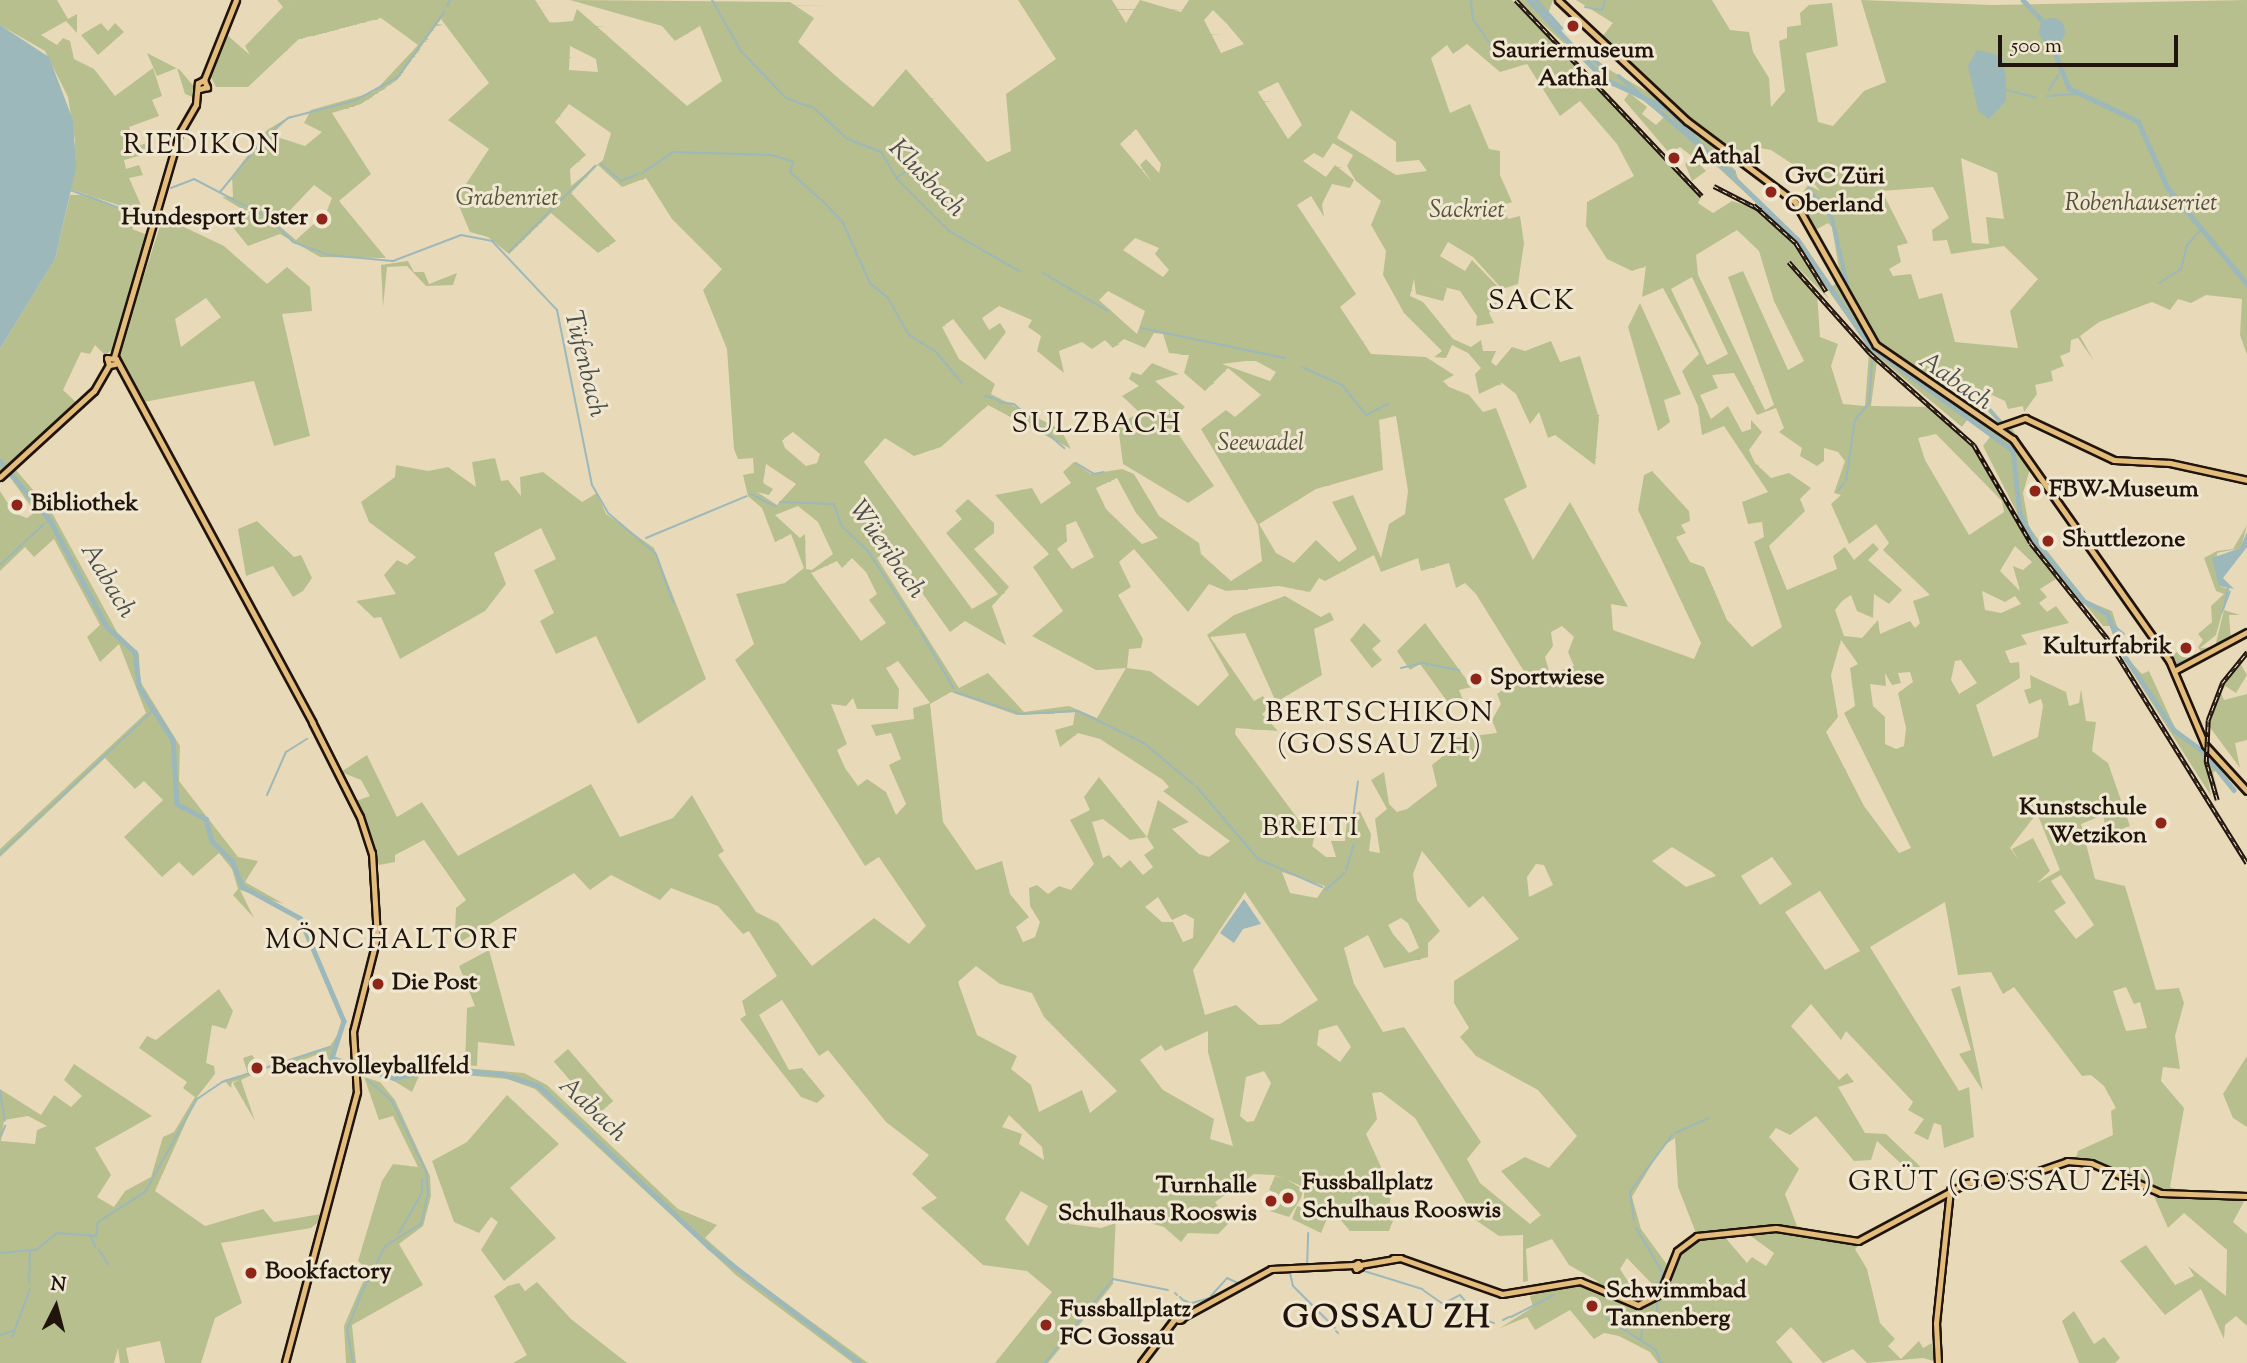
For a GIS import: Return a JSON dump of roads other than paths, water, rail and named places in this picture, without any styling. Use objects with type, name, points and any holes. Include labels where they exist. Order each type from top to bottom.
[{"type":"main road","points":[[0,477],[101,379],[111,362],[177,141],[200,89],[207,87],[204,80],[236,0]]},
{"type":"main road","points":[[1558,0],[1703,134],[1795,202],[1862,328],[1883,351],[2002,423],[2174,671],[2205,745],[2247,791]]},
{"type":"main road","points":[[111,362],[360,817],[372,853],[377,933],[353,1028],[359,1071],[285,1363]]},
{"type":"main road","points":[[2002,423],[2025,418],[2114,460],[2170,463],[2247,480]]},
{"type":"main road","points":[[2174,671],[2247,632]]},
{"type":"main road","points":[[2154,642],[2174,671]]},
{"type":"main road","points":[[1141,1363],[1180,1317],[1271,1269],[1357,1265],[1397,1258],[1502,1294],[1580,1281],[1638,1305],[1660,1294],[1677,1251],[1697,1236],[1776,1228],[1858,1241],[1950,1190],[2075,1160],[2161,1193],[2247,1196]]},
{"type":"main road","points":[[1938,1363],[1936,1315],[1950,1190]]},
{"type":"water","points":[[2052,18],[2061,22],[2065,31],[2061,40],[2052,44],[2043,40],[2039,31],[2043,22]]},
{"type":"water","points":[[0,25],[49,57],[73,120],[76,168],[55,259],[0,349]]},
{"type":"water","points":[[1977,50],[2002,56],[2006,79],[2006,101],[1989,119],[1978,111],[1968,66]]},
{"type":"water","points":[[2247,532],[2247,547],[2223,578],[2234,589],[2219,586],[2212,558],[2240,548]]},
{"type":"water","points":[[1244,899],[1261,924],[1243,929],[1234,943],[1220,933]]},
{"type":"waterway","name":"Klusbach","points":[[447,6],[450,0]]},
{"type":"waterway","name":"Klusbach","points":[[712,0],[741,51],[786,98],[811,107]]},
{"type":"waterway","points":[[1471,0],[1473,19],[1492,47]]},
{"type":"waterway","name":"Aabach","points":[[1529,0],[1603,78],[1668,109],[1718,163]]},
{"type":"waterway","points":[[1536,0],[1561,28]]},
{"type":"waterway","points":[[1585,7],[1602,10],[1605,0]]},
{"type":"waterway","name":"Aabach","points":[[2023,0],[2046,25]]},
{"type":"waterway","name":"Klusbach","points":[[358,99],[398,77],[444,12]]},
{"type":"waterway","name":"Aabach","points":[[2050,40],[2069,88],[2138,121],[2168,188],[2247,284]]},
{"type":"waterway","points":[[1579,47],[1603,67]]},
{"type":"waterway","points":[[2049,90],[2059,74]]},
{"type":"waterway","points":[[1619,76],[1717,161]]},
{"type":"waterway","points":[[2007,90],[2036,98]]},
{"type":"waterway","points":[[2047,96],[2078,94]]},
{"type":"waterway","name":"Klusbach","points":[[270,132],[288,118],[357,100]]},
{"type":"waterway","name":"Klusbach","points":[[813,107],[846,138],[881,152],[897,179],[949,231],[1019,271]]},
{"type":"waterway","name":"Klusbach","points":[[220,192],[268,134]]},
{"type":"waterway","points":[[642,173],[673,152],[772,155],[793,162],[790,172],[819,198]]},
{"type":"waterway","points":[[601,164],[621,181],[638,174]]},
{"type":"waterway","points":[[509,252],[595,166]]},
{"type":"waterway","name":"Aabach","points":[[1722,166],[1797,239],[1871,347],[2013,450],[2020,514],[2032,537],[2084,601],[2107,613],[2126,658],[2174,730],[2202,750],[2234,790]]},
{"type":"waterway","points":[[896,178],[913,167]]},
{"type":"waterway","name":"Aabach","points":[[1723,167],[1734,172]]},
{"type":"waterway","name":"Tüfenbach","points":[[171,188],[194,179],[269,218],[293,242],[328,255],[393,261],[461,235],[492,241],[557,310],[592,485],[608,513],[656,554],[673,602]]},
{"type":"waterway","points":[[1809,189],[1832,217],[1850,295]]},
{"type":"waterway","points":[[70,190],[139,215],[154,211]]},
{"type":"waterway","points":[[821,199],[843,223],[870,283],[888,298],[909,335],[936,352],[962,383]]},
{"type":"waterway","points":[[2159,283],[2181,269],[2187,245],[2203,227]]},
{"type":"waterway","name":"Klusbach","points":[[1043,273],[1108,311]]},
{"type":"waterway","name":"Klusbach","points":[[1141,328],[1285,358]]},
{"type":"waterway","points":[[1896,356],[1944,387]]},
{"type":"waterway","points":[[1846,480],[1855,420],[1869,403],[1872,361]]},
{"type":"waterway","name":"Klusbach","points":[[1302,367],[1342,385],[1366,415],[1388,404]]},
{"type":"waterway","points":[[985,396],[998,400]]},
{"type":"waterway","points":[[999,402],[1014,404],[1064,448]]},
{"type":"waterway","points":[[1990,410],[2015,438]]},
{"type":"waterway","name":"Aabach","points":[[2013,450],[2014,446]]},
{"type":"waterway","name":"Aabach","points":[[0,461],[50,520],[107,627],[135,652],[139,687],[173,740],[177,804],[206,819],[212,841],[233,862],[242,886],[300,918],[344,1021],[332,1058],[394,1078],[435,1069],[502,1074],[539,1086],[709,1247],[860,1363]]},
{"type":"waterway","points":[[1076,463],[1094,474],[1104,472]]},
{"type":"waterway","points":[[1838,491],[1844,483]]},
{"type":"waterway","name":"Wüeribach","points":[[751,494],[776,507]]},
{"type":"waterway","name":"Wüeribach","points":[[646,538],[747,496]]},
{"type":"waterway","name":"Wüeribach","points":[[780,502],[834,504],[841,525],[868,551],[917,627]]},
{"type":"waterway","points":[[0,565],[44,524]]},
{"type":"waterway","name":"Aabach","points":[[2224,607],[2228,588]]},
{"type":"waterway","name":"Aabach","points":[[2222,612],[2230,591]]},
{"type":"waterway","name":"Aabach","points":[[2111,623],[2124,634]]},
{"type":"waterway","name":"Wüeribach","points":[[920,631],[954,689]]},
{"type":"waterway","name":"Aabach","points":[[2133,642],[2142,648]]},
{"type":"waterway","name":"Aabach","points":[[2120,643],[2126,644]]},
{"type":"waterway","name":"Aabach","points":[[2135,646],[2143,649]]},
{"type":"waterway","name":"Aabach","points":[[2174,665],[2189,661]]},
{"type":"waterway","points":[[1401,668],[1422,663],[1459,670]]},
{"type":"waterway","name":"Wüeribach","points":[[955,692],[1021,714],[1078,711],[1144,743],[1193,784]]},
{"type":"waterway","points":[[0,854],[151,712]]},
{"type":"waterway","points":[[267,795],[286,752],[307,739]]},
{"type":"waterway","name":"Wüeribach","points":[[1352,826],[1358,781]]},
{"type":"waterway","name":"Wüeribach","points":[[1196,786],[1258,859],[1322,887]]},
{"type":"waterway","name":"Wüeribach","points":[[1346,870],[1354,844]]},
{"type":"waterway","name":"Wüeribach","points":[[1326,890],[1344,873]]},
{"type":"waterway","points":[[0,1253],[36,1250],[57,1233],[96,1236],[98,1222],[145,1192],[197,1099],[222,1082],[330,1047]]},
{"type":"waterway","name":"Aabach","points":[[362,1068],[365,1075]]},
{"type":"waterway","points":[[353,1363],[347,1330],[362,1292],[385,1246],[421,1224],[428,1193],[426,1171],[392,1101],[367,1079]]},
{"type":"waterway","points":[[0,1091],[5,1121]]},
{"type":"waterway","points":[[1675,1133],[1708,1118]]},
{"type":"waterway","points":[[1,1136],[5,1126]]},
{"type":"waterway","points":[[1634,1220],[1630,1192],[1672,1135]]},
{"type":"waterway","points":[[399,1233],[422,1193],[422,1179]]},
{"type":"waterway","points":[[1636,1228],[1663,1273],[1659,1283]]},
{"type":"waterway","points":[[1307,1267],[1308,1233]]},
{"type":"waterway","points":[[90,1235],[96,1248]]},
{"type":"waterway","points":[[29,1282],[30,1250]]},
{"type":"waterway","points":[[99,1250],[108,1264]]},
{"type":"waterway","points":[[1324,1270],[1338,1268]]},
{"type":"waterway","points":[[1364,1271],[1422,1289]]},
{"type":"waterway","points":[[1290,1273],[1293,1286],[1335,1328]]},
{"type":"waterway","points":[[1211,1296],[1227,1278],[1240,1284]]},
{"type":"waterway","points":[[1045,1363],[1113,1279],[1168,1290]]},
{"type":"waterway","points":[[12,1337],[30,1289]]},
{"type":"waterway","points":[[1423,1290],[1443,1304],[1460,1295],[1480,1318],[1494,1323]]},
{"type":"waterway","points":[[1511,1317],[1554,1295]]},
{"type":"waterway","points":[[1192,1303],[1209,1298]]},
{"type":"waterway","points":[[1183,1300],[1190,1303]]},
{"type":"waterway","points":[[1657,1303],[1657,1316]]},
{"type":"waterway","points":[[1503,1320],[1509,1317]]},
{"type":"waterway","points":[[1606,1318],[1656,1350],[1661,1363]]},
{"type":"waterway","points":[[1643,1328],[1651,1325]]},
{"type":"waterway","points":[[1641,1339],[1642,1330]]},
{"type":"waterway","points":[[0,1335],[12,1331]]},
{"type":"railway","points":[[1516,0],[1702,196]]},
{"type":"railway","points":[[1714,186],[1761,210]]},
{"type":"railway","points":[[1754,205],[1796,243],[1826,291]]},
{"type":"railway","points":[[1789,262],[1870,353],[1974,445],[2031,543],[2107,638],[2247,863]]},
{"type":"railway","points":[[2217,800],[2206,762],[2208,720],[2222,683],[2247,652]]},
{"type":"place","name":"Sauriermuseum Aathal","points":[[1573,26]]},
{"type":"place","name":"Aathal","points":[[1674,158]]},
{"type":"place","name":"GvC Züri Oberland","points":[[1771,192]]},
{"type":"place","name":"Hundesport Uster","points":[[322,219]]},
{"type":"place","name":"FBW-Museum","points":[[2035,491]]},
{"type":"place","name":"Bibliothek","points":[[17,505]]},
{"type":"place","name":"Shuttlezone","points":[[2048,541]]},
{"type":"place","name":"Kulturfabrik","points":[[2186,648]]},
{"type":"place","name":"Sportwiese","points":[[1476,679]]},
{"type":"place","name":"Kunstschule Wetzikon","points":[[2161,823]]},
{"type":"place","name":"Die Post","points":[[378,984]]},
{"type":"place","name":"Beachvolleyballfeld","points":[[257,1068]]},
{"type":"place","name":"Fussballplatz Schulhaus Rooswis","points":[[1288,1198]]},
{"type":"place","name":"Turnhalle Schulhaus Rooswis","points":[[1271,1201]]},
{"type":"place","name":"Bookfactory","points":[[251,1273]]},
{"type":"place","name":"Schwimmbad Tannenberg","points":[[1592,1306]]},
{"type":"place","name":"Fussballplatz FC Gossau","points":[[1046,1325]]},
{"type":"district","name":"RIEDIKON","points":[[202,146]]},
{"type":"district","name":"SACK","points":[[1532,302]]},
{"type":"district","name":"SULZBACH","points":[[1097,425]]},
{"type":"district","name":"BERTSCHIKON (GOSSAU ZH)","points":[[1380,730]]},
{"type":"district","name":"BREITI","points":[[1311,829]]},
{"type":"district","name":"MÖNCHALTORF","points":[[392,941]]},
{"type":"district","name":"GRÜT (GOSSAU ZH)","points":[[2001,1183]]},
{"type":"district","name":"GOSSAU ZH","points":[[1387,1319]]},
{"type":"park label","name":"Grabenriet","points":[[507,200]]},
{"type":"park label","name":"Robenhauserriet","points":[[2141,205]]},
{"type":"park label","name":"Sackriet","points":[[1467,212]]},
{"type":"park label","name":"Seewadel","points":[[1261,445]]}]
